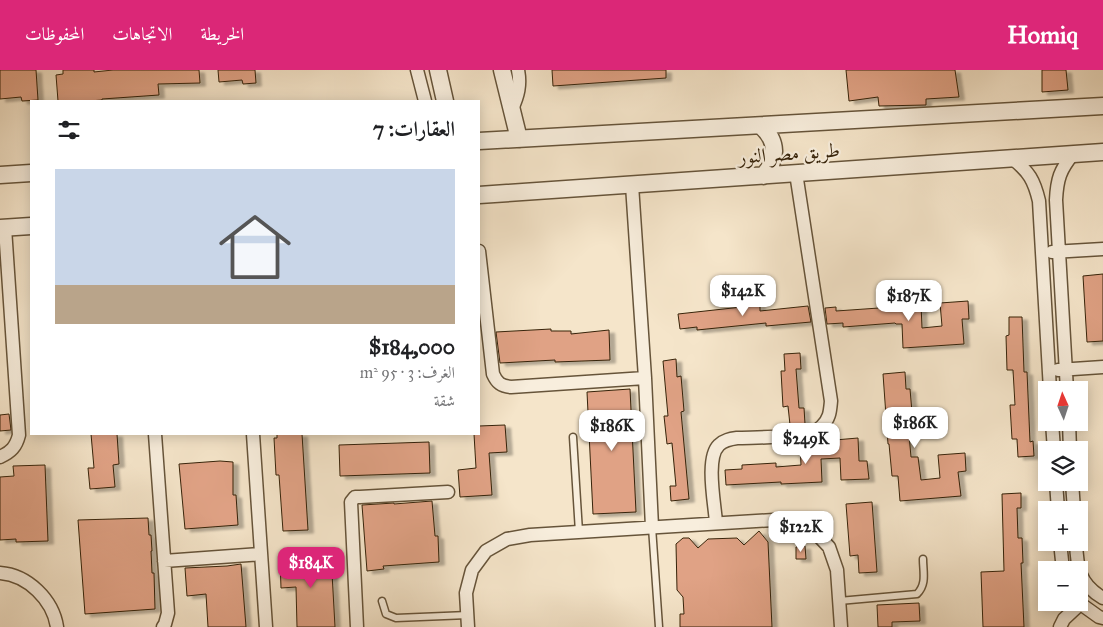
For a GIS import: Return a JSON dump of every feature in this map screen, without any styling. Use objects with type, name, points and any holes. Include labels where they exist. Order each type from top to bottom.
[{"type":"street","points":[[417,70],[425,100]]},
{"type":"street","points":[[438,70],[445,100]]},
{"type":"street","points":[[502,70],[519,139]]},
{"type":"street","points":[[512,109],[520,86],[518,70]]},
{"type":"street","name":"طريق مصر النور","points":[[480,141],[1103,106]]},
{"type":"street","points":[[761,126],[773,141],[775,151],[770,169],[763,176]]},
{"type":"street","name":"طريق مصر النور","points":[[480,195],[1103,152]]},
{"type":"street","points":[[1067,381],[1058,252],[1056,183],[1062,167],[1073,154]]},
{"type":"street","points":[[1013,159],[1026,170],[1035,184],[1039,201],[1050,381]]},
{"type":"street","points":[[716,523],[712,465],[713,455],[718,446],[727,440],[737,438],[808,434],[821,428],[830,416],[831,401],[796,173]]},
{"type":"street","points":[[0,175],[29,176]]},
{"type":"street","points":[[632,185],[645,378],[652,527]]},
{"type":"street","points":[[0,456],[9,453],[16,445],[20,435],[3,228],[30,224]]},
{"type":"street","points":[[1042,252],[1103,249]]},
{"type":"street","points":[[480,260],[492,374],[496,382],[503,386],[511,387],[645,378]]},
{"type":"street","points":[[1049,371],[1103,367]]},
{"type":"street","points":[[20,435],[30,430]]},
{"type":"street","points":[[155,435],[168,612],[163,627]]},
{"type":"street","points":[[253,435],[266,627]]},
{"type":"street","points":[[357,627],[351,502],[355,497],[360,496],[448,492]]},
{"type":"street","points":[[468,621],[466,593],[472,570],[486,551],[506,538],[789,519],[812,529],[832,554],[837,570],[841,627]]},
{"type":"street","points":[[1076,551],[1081,578],[1092,592],[1103,598]]},
{"type":"street","points":[[164,561],[261,554]]},
{"type":"street","points":[[0,573],[26,581],[45,598],[56,619],[57,627]]},
{"type":"street","points":[[1088,609],[1103,618]]},
{"type":"street","points":[[1060,627],[1064,619],[1072,611]]},
{"type":"lane","points":[[573,437],[580,532]]},
{"type":"lane","points":[[652,527],[659,627]]},
{"type":"lane","points":[[839,601],[917,594],[922,589],[924,581],[923,559]]},
{"type":"lane","points":[[382,601],[386,614],[396,618],[468,621]]},
{"type":"building","points":[[0,70],[36,70],[38,100],[22,101],[21,97],[0,99]]},
{"type":"building","points":[[63,70],[94,70],[94,72],[113,70],[199,70],[200,83],[158,84],[159,95],[102,100],[58,100],[56,75],[63,74]]},
{"type":"building","points":[[218,70],[255,70],[256,83],[243,84],[242,80],[219,82]]},
{"type":"building","points":[[552,70],[666,70],[666,78],[553,86]]},
{"type":"building","points":[[846,70],[955,70],[959,97],[926,99],[926,105],[879,106],[878,97],[849,101]]},
{"type":"building","points":[[1042,70],[1066,70],[1068,90],[1042,92]]},
{"type":"building","points":[[1103,274],[1103,341],[1087,342],[1083,276]]},
{"type":"building","points":[[968,301],[969,319],[962,319],[964,344],[903,348],[902,324],[843,327],[843,323],[827,324],[825,308],[836,307],[836,311],[879,308],[879,304],[891,303],[892,306],[921,304],[922,328],[942,326],[940,303]]},
{"type":"building","points":[[760,305],[760,311],[808,306],[811,322],[766,326],[766,323],[697,330],[697,327],[680,329],[678,314]]},
{"type":"building","points":[[1009,317],[1022,317],[1024,372],[1027,372],[1030,442],[1033,441],[1034,456],[1018,457],[1017,439],[1012,439],[1010,405],[1015,405],[1013,370],[1007,370],[1006,336],[1009,335]]},
{"type":"building","points":[[551,329],[551,331],[571,331],[571,334],[609,330],[610,360],[500,363],[496,332]]},
{"type":"building","points":[[800,353],[801,369],[796,369],[799,408],[804,408],[805,424],[790,425],[788,406],[783,407],[781,371],[785,371],[784,354]]},
{"type":"building","points":[[676,359],[677,377],[681,376],[684,411],[681,412],[689,499],[671,501],[670,486],[676,486],[672,443],[667,444],[664,416],[668,416],[663,361]]},
{"type":"building","points":[[905,372],[906,389],[910,389],[913,424],[908,424],[911,457],[918,457],[921,480],[940,478],[938,455],[965,453],[966,471],[958,472],[961,496],[900,501],[898,476],[892,476],[883,374]]},
{"type":"building","points":[[630,389],[636,512],[593,514],[587,392]]},
{"type":"building","points":[[9,414],[11,430],[0,431],[0,415]]},
{"type":"building","points":[[505,425],[507,452],[489,453],[492,495],[460,497],[458,470],[476,468],[474,435],[480,435],[480,426]]},
{"type":"building","points":[[91,435],[117,435],[119,464],[113,465],[115,487],[90,489],[88,468],[94,468]]},
{"type":"building","points":[[277,435],[302,435],[308,530],[283,531],[279,475],[276,475],[274,438],[277,438]]},
{"type":"building","points":[[858,438],[859,461],[867,461],[869,479],[841,480],[840,458],[821,459],[822,482],[726,485],[725,470],[742,469],[742,465],[776,463],[776,467],[801,465],[800,443]]},
{"type":"building","points":[[429,442],[430,473],[340,476],[339,445]]},
{"type":"building","points":[[233,462],[233,495],[236,495],[238,525],[185,529],[179,464]]},
{"type":"building","points":[[45,465],[48,541],[16,542],[16,539],[0,540],[0,477],[14,476],[13,466]]},
{"type":"building","points":[[1021,493],[1021,508],[1017,508],[1018,538],[1022,538],[1023,563],[1021,563],[1024,627],[983,627],[981,572],[1004,571],[1002,494]]},
{"type":"building","points":[[432,501],[435,536],[438,536],[439,562],[383,566],[384,569],[367,571],[362,505]]},
{"type":"building","points":[[872,502],[877,572],[859,573],[858,555],[850,556],[846,504]]},
{"type":"building","points":[[148,518],[149,535],[151,535],[152,573],[154,573],[155,609],[85,614],[78,520]]},
{"type":"building","points":[[759,531],[768,542],[772,627],[680,627],[680,614],[684,614],[683,597],[677,590],[676,544],[683,538],[689,538],[698,548],[708,539],[737,538],[744,545]]},
{"type":"building","points":[[805,546],[806,559],[796,559],[796,547]]},
{"type":"building","points":[[331,555],[335,627],[297,627],[296,587],[281,588],[280,559],[312,558],[312,556]]},
{"type":"building","points":[[241,564],[246,627],[208,627],[206,594],[187,596],[185,568]]},
{"type":"building","points":[[919,603],[920,621],[892,622],[892,627],[878,627],[877,605]]}]
